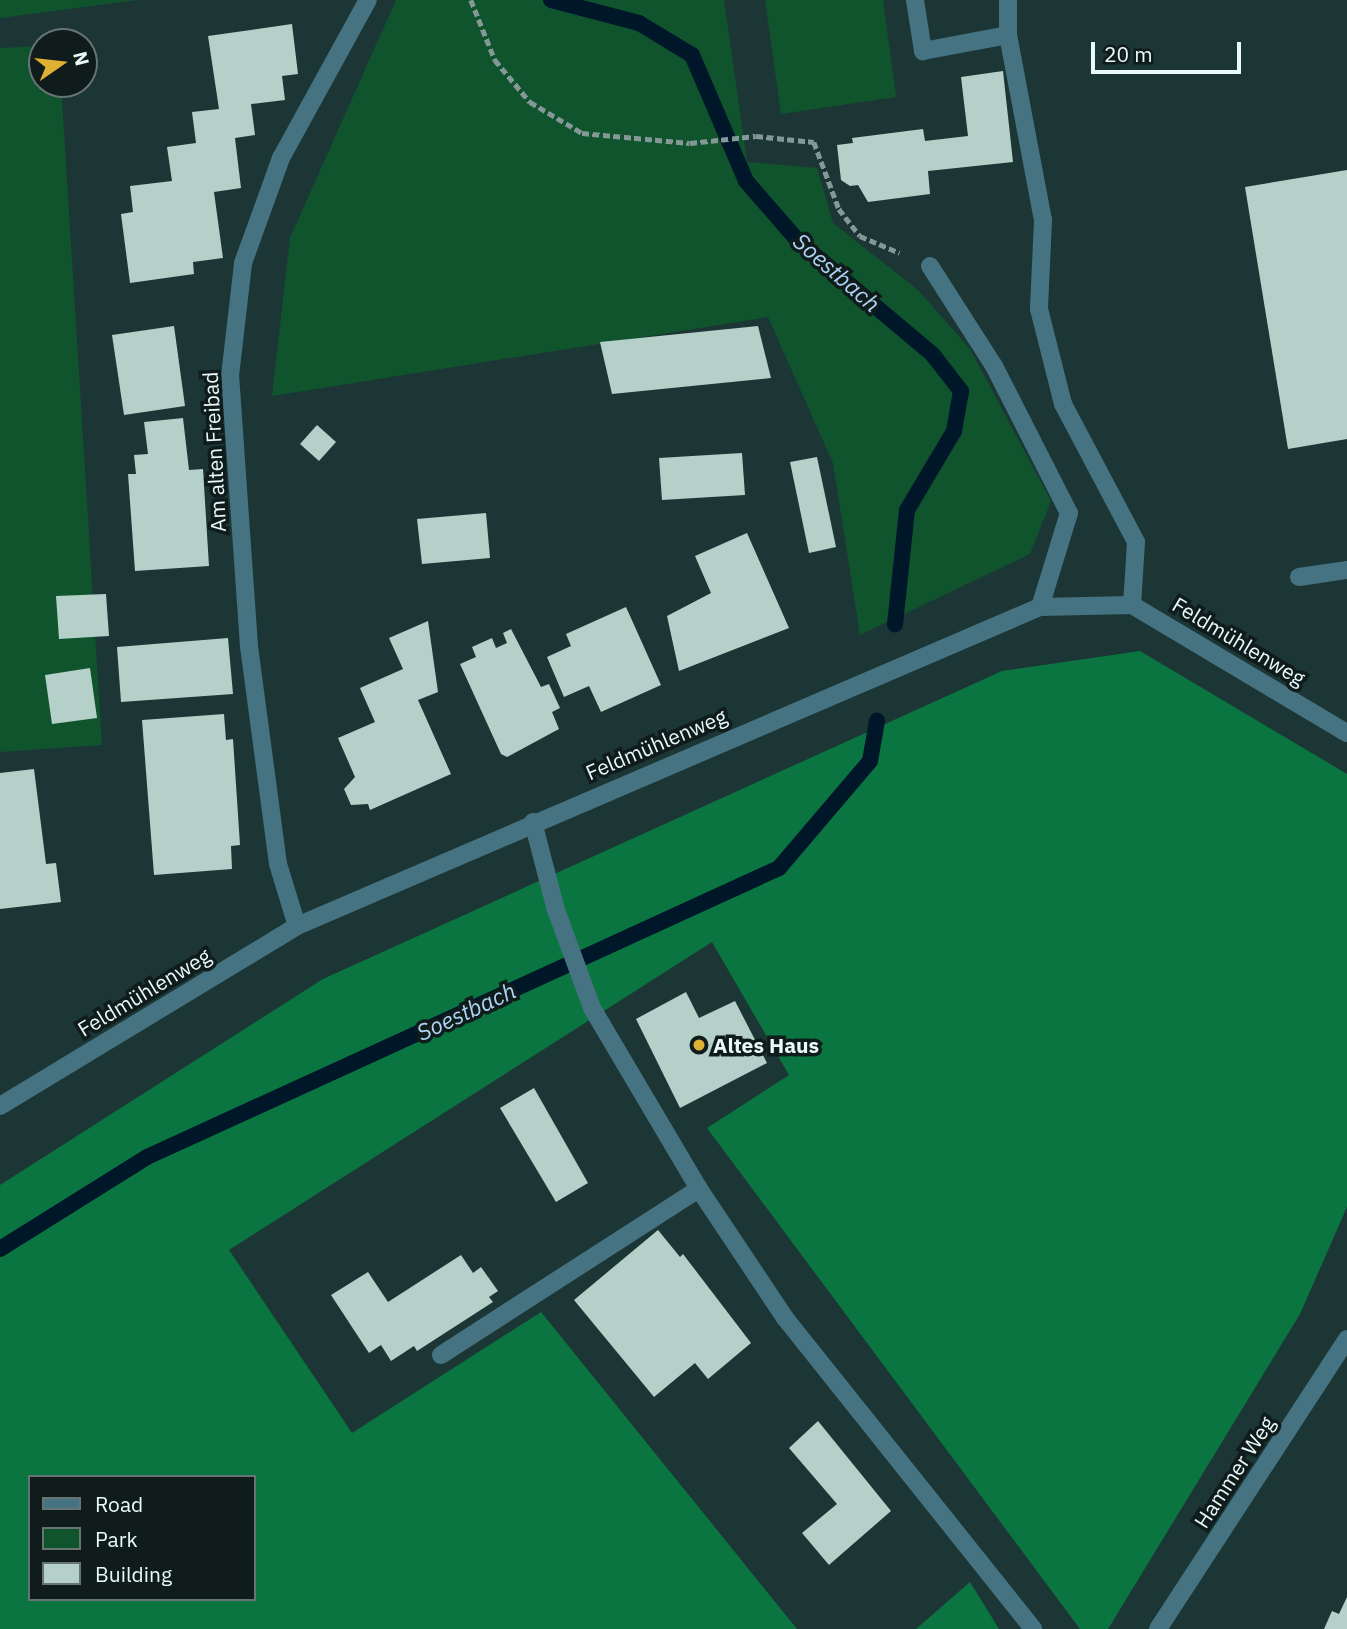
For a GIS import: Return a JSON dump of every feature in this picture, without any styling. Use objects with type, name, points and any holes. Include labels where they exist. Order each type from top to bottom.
[{"type":"street","name":"Am alten Freibad","points":[[297,926],[278,864],[249,646],[230,376],[243,263],[281,158],[368,0]]},
{"type":"street","points":[[915,0],[923,51],[1008,35]]},
{"type":"street","points":[[1008,0],[1008,35],[1043,220],[1039,309],[1063,404],[1136,542],[1132,605]]},
{"type":"street","points":[[930,266],[994,366],[1069,513],[1040,607]]},
{"type":"street","points":[[1300,577],[1347,570]]},
{"type":"street","name":"Feldmühlenweg","points":[[0,1106],[297,926],[533,822],[1040,607],[1132,605],[1347,733]]},
{"type":"street","points":[[533,822],[556,910],[592,1008],[699,1189],[785,1318],[1033,1629]]},
{"type":"street","points":[[440,1355],[699,1189]]},
{"type":"street","name":"Hammer Weg","points":[[1158,1629],[1347,1339]]},
{"type":"path","points":[[471,0],[495,60],[530,102],[582,133],[690,143],[756,136],[814,142],[839,209],[860,236],[930,266]]},
{"type":"green space","points":[[0,0],[137,0],[0,18]]},
{"type":"green space","points":[[396,0],[724,0],[747,162],[817,168],[833,223],[918,290],[970,349],[1051,501],[1030,554],[860,635],[833,463],[768,317],[272,396],[290,238]]},
{"type":"green space","points":[[765,0],[883,0],[896,97],[781,114]]},
{"type":"green space","points":[[28,47],[28,98],[62,98],[102,745],[0,752],[0,48]]},
{"type":"green space","points":[[1140,651],[1347,774],[1347,1207],[1300,1314],[1108,1629],[1080,1629],[707,1128],[789,1075],[712,942],[229,1250],[352,1433],[541,1312],[797,1629],[0,1629],[0,1185],[323,979],[1002,671]]},
{"type":"green space","points":[[970,1582],[999,1629],[916,1629]]},
{"type":"building","points":[[292,24],[298,74],[282,76],[285,100],[251,104],[255,135],[235,138],[241,188],[214,192],[223,258],[193,262],[194,274],[130,283],[121,214],[133,212],[130,186],[172,181],[167,147],[196,143],[192,112],[219,109],[208,36]]},
{"type":"building","points":[[1003,71],[1013,162],[928,171],[930,194],[868,202],[858,185],[850,186],[841,180],[837,145],[853,143],[852,138],[923,129],[925,141],[968,136],[961,77]]},
{"type":"building","points":[[1347,170],[1347,439],[1288,449],[1245,187]]},
{"type":"building","points":[[174,326],[185,406],[124,415],[112,335]]},
{"type":"building","points":[[758,326],[771,378],[612,394],[600,342]]},
{"type":"building","points":[[183,418],[189,470],[203,469],[209,566],[135,571],[128,474],[136,474],[134,455],[148,454],[144,422]]},
{"type":"building","points":[[317,425],[336,442],[319,461],[300,444]]},
{"type":"building","points":[[742,453],[745,495],[662,500],[659,458]]},
{"type":"building","points":[[817,457],[836,547],[809,553],[790,462]]},
{"type":"building","points":[[486,513],[490,558],[422,564],[417,519]]},
{"type":"building","points":[[747,533],[789,628],[679,671],[667,616],[711,593],[695,556]]},
{"type":"building","points":[[106,594],[109,636],[59,639],[56,596]]},
{"type":"building","points":[[626,607],[661,685],[601,712],[589,686],[564,697],[547,657],[571,646],[566,634]]},
{"type":"building","points":[[428,621],[438,692],[418,700],[451,774],[370,810],[368,804],[351,805],[344,789],[355,777],[338,738],[375,722],[360,688],[403,669],[389,638]]},
{"type":"building","points":[[511,629],[541,687],[549,684],[560,708],[552,712],[559,729],[507,757],[501,754],[460,664],[476,657],[472,647],[492,638],[496,648],[507,643],[503,633]]},
{"type":"building","points":[[228,638],[233,694],[121,702],[117,647]]},
{"type":"building","points":[[90,668],[97,718],[52,724],[45,675]]},
{"type":"building","points":[[224,714],[226,740],[233,739],[240,845],[231,846],[232,869],[154,875],[142,720]]},
{"type":"building","points":[[34,769],[46,864],[56,863],[61,902],[0,909],[0,773]]},
{"type":"building","points":[[686,992],[699,1018],[735,1001],[767,1063],[680,1108],[636,1019]]},
{"type":"building","points":[[534,1088],[588,1183],[556,1202],[500,1108]]},
{"type":"building","points":[[658,1230],[680,1257],[683,1254],[751,1343],[708,1379],[695,1363],[654,1397],[574,1300]]},
{"type":"building","points":[[461,1255],[473,1273],[481,1267],[498,1291],[489,1297],[493,1302],[417,1351],[414,1346],[391,1361],[381,1345],[369,1353],[331,1295],[368,1272],[388,1302]]},
{"type":"building","points":[[818,1421],[891,1511],[829,1565],[802,1533],[837,1504],[789,1448]]},
{"type":"building","points":[[1347,1597],[1347,1629],[1324,1629],[1332,1611],[1339,1614]]},
{"type":"waterway","name":"Soestbach","points":[[551,0],[639,23],[692,55],[746,181],[799,242],[933,355],[961,391],[954,431],[907,510],[895,624]]},
{"type":"waterway","name":"Soestbach","points":[[0,1249],[147,1157],[779,868],[870,761],[877,721]]},
{"type":"place","name":"Altes Haus","points":[[699,1045]]}]
